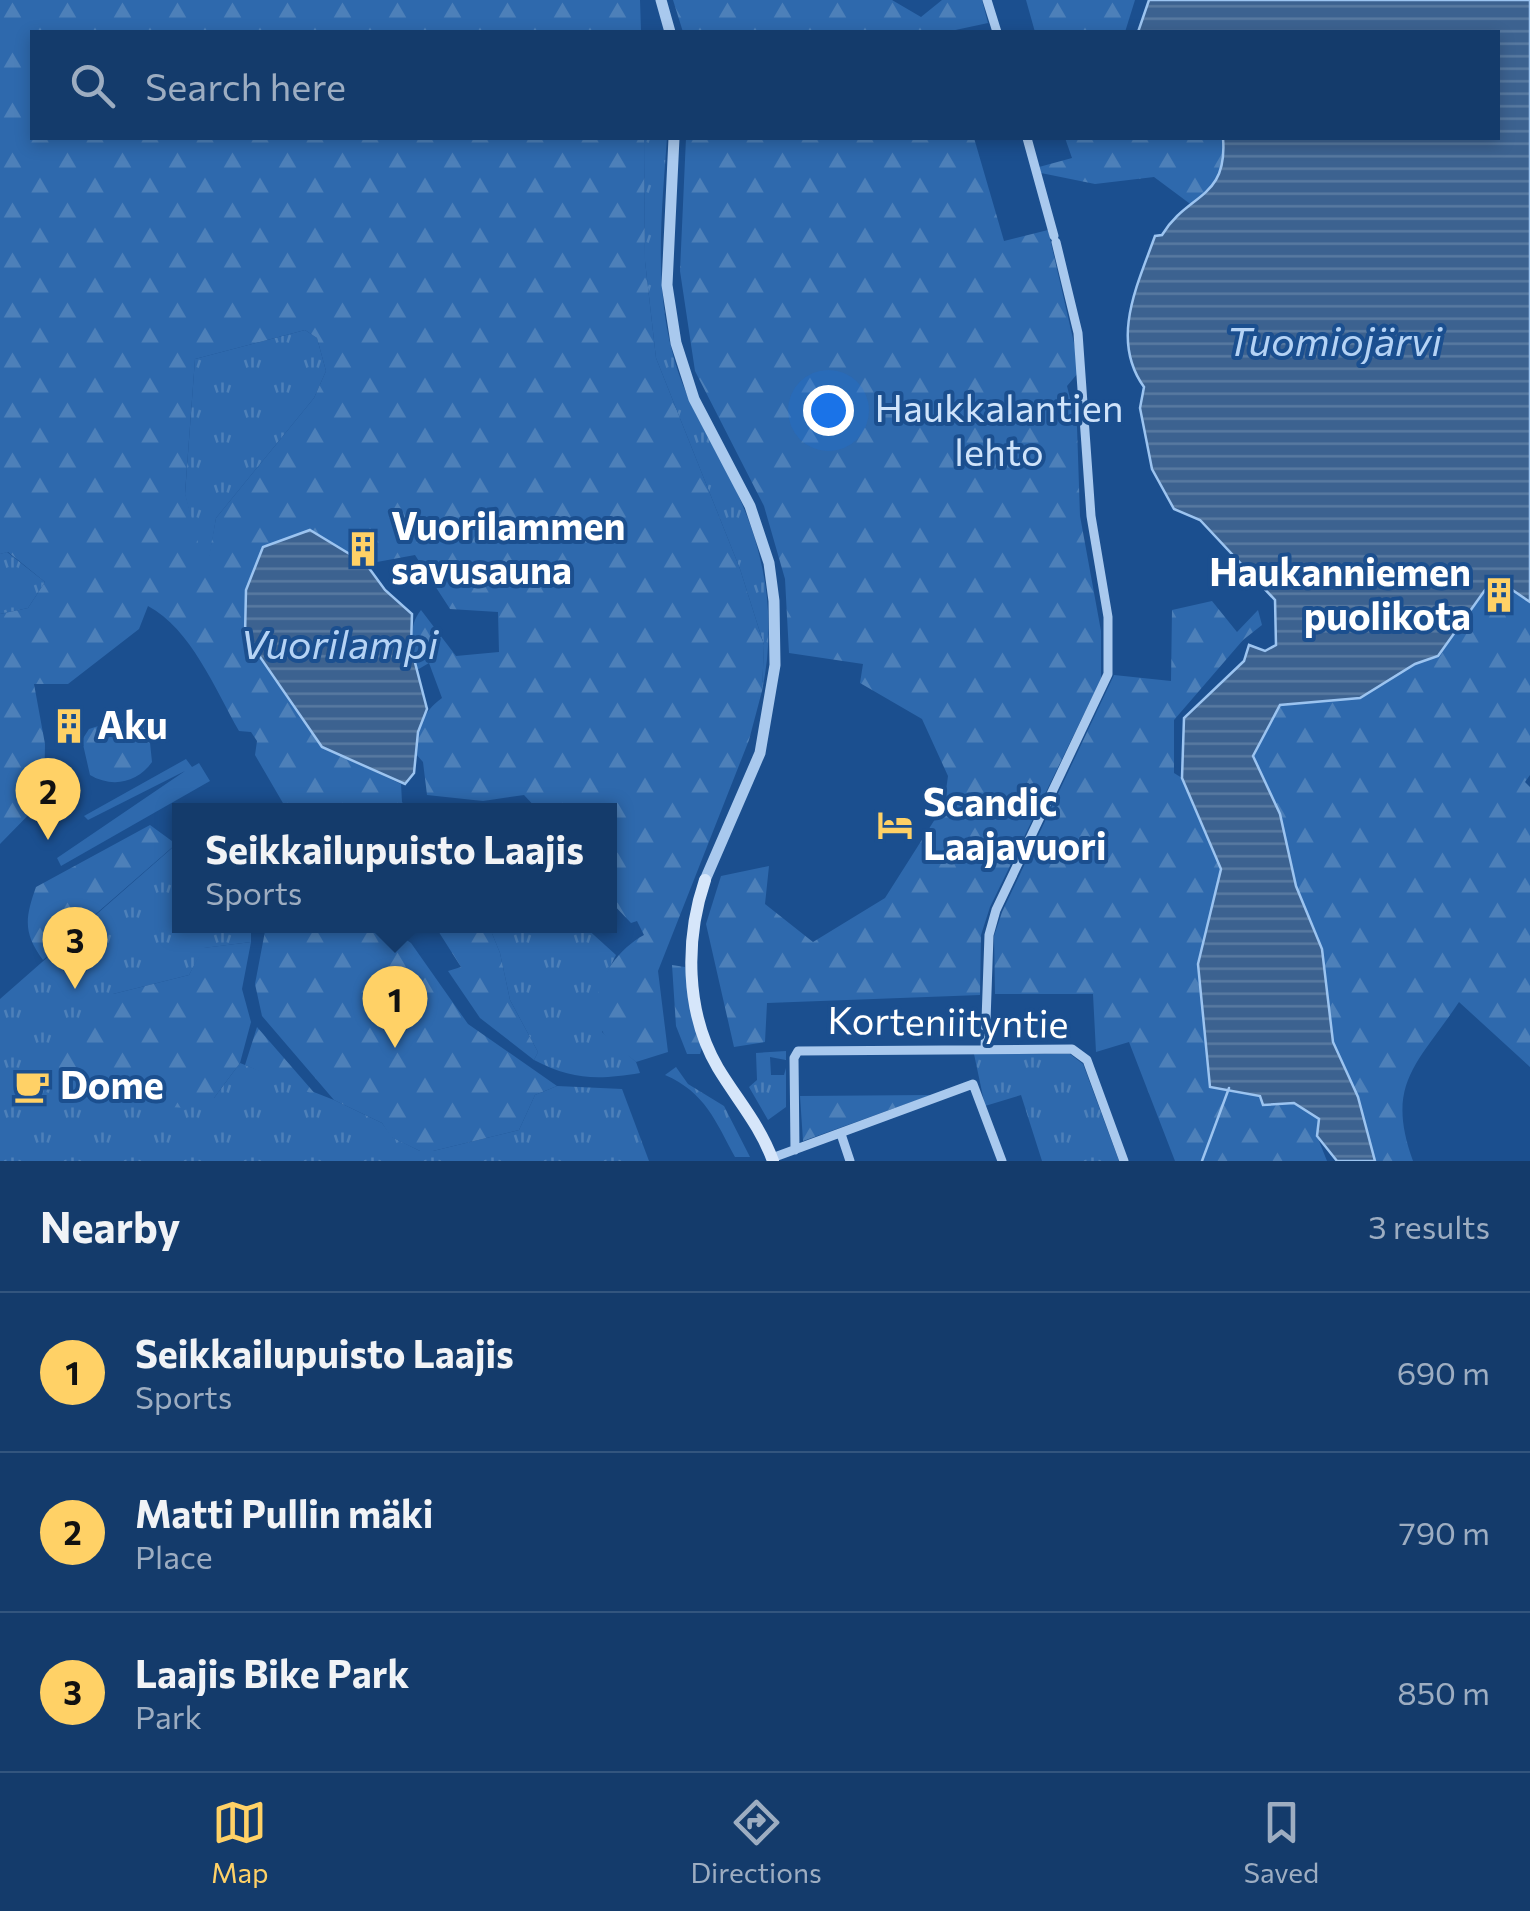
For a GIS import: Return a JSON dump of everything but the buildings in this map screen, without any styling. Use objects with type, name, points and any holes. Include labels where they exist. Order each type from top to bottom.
[{"type":"main road","points":[[706,880],[695,910],[691,958],[694,996],[716,1064],[754,1118],[770,1160]]},
{"type":"street","points":[[661,0],[669,30]]},
{"type":"street","points":[[987,0],[995,30]]},
{"type":"street","points":[[674,140],[667,284],[676,342],[694,398],[742,486],[769,562],[775,664],[760,743],[749,759],[744,784],[706,880]]},
{"type":"street","points":[[985,1049],[989,935],[996,910],[1108,674],[1108,617],[1090,516],[1078,333],[1028,140]]},
{"type":"street","name":"Korteniityntie","points":[[795,1150],[794,1058],[798,1051],[1072,1049],[1084,1054],[1124,1161]]},
{"type":"street","points":[[770,1160],[972,1084],[1002,1161]]},
{"type":"street","points":[[841,1134],[850,1161]]},
{"type":"green space","points":[[0,0],[640,0],[641,30],[30,30],[30,140],[644,140],[645,261],[656,358],[740,569],[764,645],[762,691],[749,740],[658,971],[668,1052],[636,1062],[608,1038],[597,1016],[605,975],[622,952],[644,935],[637,921],[631,923],[617,908],[617,803],[531,803],[524,795],[483,801],[427,795],[423,762],[415,753],[416,744],[425,715],[442,698],[429,663],[417,670],[412,647],[414,624],[421,610],[456,656],[499,652],[498,612],[450,609],[415,555],[366,564],[310,530],[263,547],[246,590],[246,611],[322,747],[401,784],[403,803],[283,803],[255,755],[257,741],[251,732],[239,731],[189,645],[177,629],[148,606],[139,629],[68,684],[34,684],[45,744],[44,799],[0,844],[0,614],[28,608],[45,582],[8,552],[0,554]],"holes":[[[305,330],[317,338],[326,371],[314,398],[216,518],[206,573],[185,493],[195,359]]]},
{"type":"green space","points":[[673,0],[892,0],[921,17],[942,0],[982,0],[988,23],[955,30],[682,30]]},
{"type":"green space","points":[[1026,0],[1135,0],[1126,30],[1034,30]]},
{"type":"green space","points":[[644,140],[667,140],[661,271],[666,325],[689,400],[741,502],[759,554],[769,635],[762,691],[764,645],[740,569],[656,358],[645,261]]},
{"type":"green space","name":"Haukkalantien lehto","points":[[686,140],[975,140],[1004,241],[1048,230],[1077,356],[1078,373],[1067,386],[1077,427],[1080,516],[1101,631],[1101,679],[990,907],[981,935],[980,995],[767,1003],[765,1042],[734,1047],[706,924],[721,876],[769,866],[765,904],[813,942],[885,898],[944,805],[948,776],[922,719],[860,683],[863,664],[789,653],[785,579],[764,506],[695,371],[680,271]]},
{"type":"green space","points":[[1066,140],[1223,140],[1223,159],[1214,184],[1193,206],[1154,177],[1095,184],[1041,173],[1039,167],[1072,158]]},
{"type":"green space","points":[[305,330],[317,338],[326,371],[314,398],[216,518],[206,579],[185,494],[195,359]]},
{"type":"green space","points":[[7,552],[45,582],[28,608],[0,614],[0,554]]},
{"type":"green space","points":[[1501,583],[1530,602],[1530,775],[1525,782],[1530,787],[1530,1067],[1459,1002],[1419,1059],[1404,1093],[1402,1112],[1413,1161],[1375,1161],[1358,1097],[1333,1042],[1322,949],[1296,886],[1280,814],[1253,756],[1280,704],[1360,698],[1415,664],[1438,656],[1485,590]]},
{"type":"green space","points":[[1212,601],[1237,632],[1258,610],[1262,625],[1243,640],[1174,720],[1174,773],[1182,778],[1221,869],[1198,964],[1210,1086],[1261,1096],[1263,1105],[1294,1103],[1319,1119],[1317,1136],[1327,1161],[1175,1161],[1129,1042],[1096,1052],[1093,994],[995,994],[994,936],[1002,912],[1114,675],[1171,681],[1172,610]]},
{"type":"green space","points":[[117,720],[144,724],[149,733],[152,762],[132,779],[115,782],[90,775],[82,740],[89,729]]},
{"type":"green space","points":[[186,759],[192,767],[199,763],[210,781],[61,866],[57,858],[185,771],[88,820],[84,816]]},
{"type":"green space","points":[[150,825],[172,841],[172,847],[43,960],[32,942],[28,925],[36,887]]},
{"type":"green space","points":[[172,848],[172,933],[251,933],[251,942],[204,948],[189,975],[113,994],[214,1098],[240,1063],[382,1123],[392,1137],[420,1151],[433,1151],[519,1130],[535,1095],[557,1086],[622,1089],[649,1161],[0,1161],[0,999]]},
{"type":"green space","points":[[265,933],[396,933],[411,943],[468,1024],[557,1086],[535,1095],[519,1130],[420,1151],[391,1137],[382,1123],[334,1100],[262,1016],[255,984]]},
{"type":"green space","points":[[439,933],[492,933],[510,1000],[538,1052],[534,1060],[480,1018],[448,971],[461,967]]},
{"type":"green space","points":[[492,933],[592,933],[616,955],[605,977],[602,1032],[636,1062],[640,1073],[586,1077],[534,1060],[538,1052],[510,1000]]},
{"type":"green space","points":[[251,942],[242,989],[251,1022],[240,1063],[214,1098],[188,1108],[132,1105],[108,1092],[84,1037],[86,1014],[113,994],[189,975],[203,948]]},
{"type":"green space","points":[[672,965],[685,967],[700,1054],[687,1054],[676,1026]]},
{"type":"green space","points":[[257,1027],[317,1096],[245,1065]]},
{"type":"green space","points":[[66,1033],[79,1042],[94,1081],[86,1094],[64,1089],[41,1077],[36,1050]]},
{"type":"green space","points":[[786,1051],[786,1060],[770,1057],[771,1075],[784,1075],[786,1068],[786,1107],[768,1120],[749,1087],[757,1080],[756,1053]]},
{"type":"green space","points":[[974,1054],[1070,1054],[1083,1064],[1119,1161],[1042,1161],[1021,1095],[985,1106]]},
{"type":"green space","points":[[676,1067],[688,1084],[724,1106],[750,1157],[735,1157],[700,1099],[665,1075]]},
{"type":"green space","points":[[931,1095],[803,1141],[800,1096]]},
{"type":"water","name":"Tuomiojärvi","points":[[1149,0],[1530,0],[1530,602],[1502,583],[1485,590],[1438,656],[1415,664],[1360,698],[1280,705],[1253,756],[1280,814],[1296,886],[1322,949],[1333,1042],[1358,1097],[1375,1161],[1337,1161],[1317,1136],[1319,1119],[1294,1103],[1263,1105],[1260,1096],[1210,1087],[1198,964],[1221,869],[1182,778],[1184,718],[1244,661],[1249,645],[1265,651],[1276,645],[1275,600],[1200,520],[1174,509],[1152,469],[1140,408],[1144,387],[1129,351],[1130,313],[1155,236],[1162,235],[1212,185],[1223,158],[1223,140],[1500,140],[1500,30],[1139,30]]},
{"type":"water","name":"Vuorilampi","points":[[310,530],[366,564],[385,590],[412,614],[411,647],[427,709],[418,732],[414,773],[405,784],[322,747],[245,635],[246,590],[263,547]]},
{"type":"waterway","points":[[1202,1161],[1229,1088]]},
{"type":"place","name":"Vuorilammen savusauna","points":[[363,549]]},
{"type":"place","name":"Haukanniemen puolikota","points":[[1499,595]]},
{"type":"place","name":"Aku","points":[[69,726]]},
{"type":"place","name":"Scandic Laajavuori","points":[[895,825]]},
{"type":"place","name":"Matti Pullin mäki","points":[[48,840]]},
{"type":"place","name":"Laajis Bike Park","points":[[75,989]]},
{"type":"place","name":"Seikkailupuisto Laajis","points":[[395,1048]]},
{"type":"place","name":"Dome","points":[[32,1086]]}]
